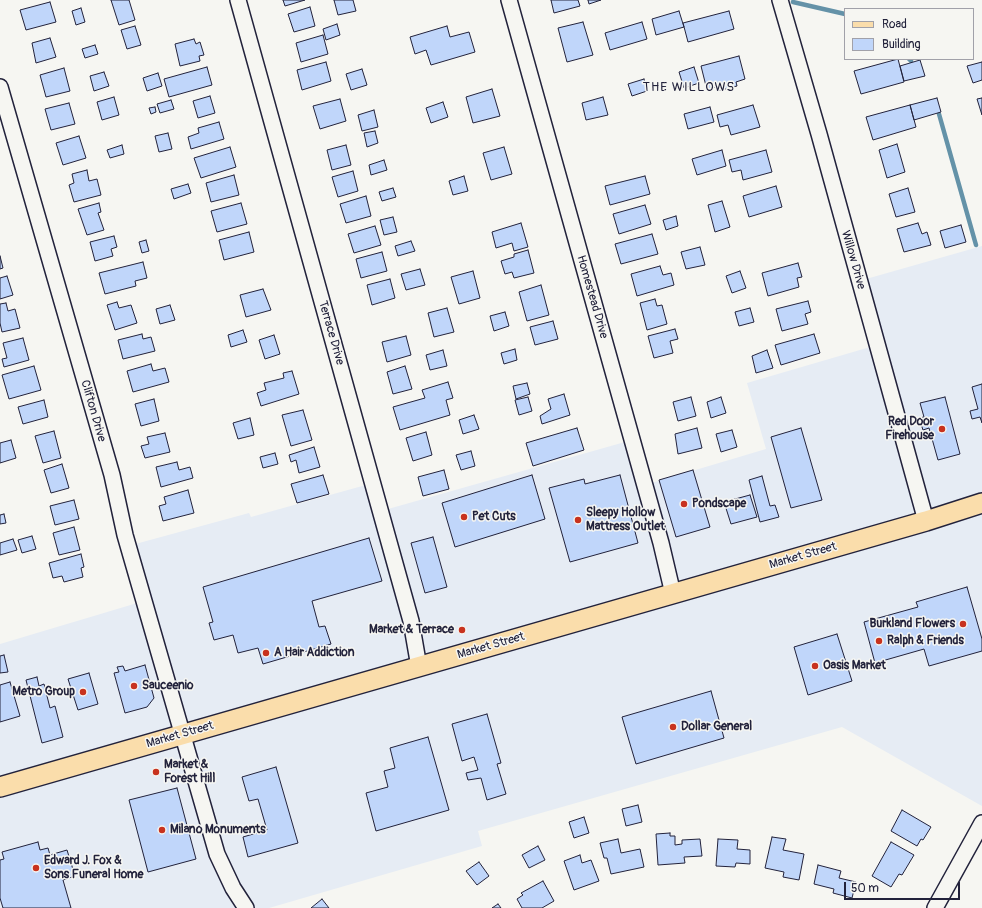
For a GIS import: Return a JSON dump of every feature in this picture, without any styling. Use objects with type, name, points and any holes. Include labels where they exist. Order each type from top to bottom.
[{"type":"main road","name":"Market Street","points":[[0,787],[926,521],[982,502]]},
{"type":"street","name":"Terrace Drive","points":[[238,0],[410,614],[419,667]]},
{"type":"street","name":"Homestead Drive","points":[[509,0],[653,514],[673,594]]},
{"type":"street","name":"Willow Drive","points":[[780,0],[819,134],[926,521]]},
{"type":"street","name":"Clifton Drive","points":[[0,87],[112,475],[126,540],[182,735],[218,854],[232,888],[246,908]]},
{"type":"street","points":[[935,908],[982,824]]},
{"type":"shaded area","points":[[982,246],[982,806],[842,727],[478,831],[482,846],[269,908],[0,908],[0,644],[144,601],[128,546],[249,513],[251,517],[373,483],[381,511],[632,440],[645,485],[766,449],[747,383],[877,345],[859,281]]},
{"type":"building","points":[[111,0],[129,0],[135,20],[119,25]]},
{"type":"building","points":[[283,0],[305,0],[285,6]]},
{"type":"building","points":[[334,0],[353,0],[356,11],[338,15]]},
{"type":"building","points":[[551,0],[578,0],[580,6],[554,13]]},
{"type":"building","points":[[588,0],[601,0],[589,4]]},
{"type":"building","points":[[50,2],[56,22],[26,30],[20,10]]},
{"type":"building","points":[[310,7],[315,26],[294,32],[288,14]]},
{"type":"building","points":[[81,8],[85,22],[76,25],[72,11]]},
{"type":"building","points":[[679,11],[684,27],[656,35],[652,19]]},
{"type":"building","points":[[729,11],[734,29],[688,42],[683,23]]},
{"type":"building","points":[[583,22],[593,55],[567,62],[558,28]]},
{"type":"building","points":[[642,22],[647,39],[610,50],[605,33]]},
{"type":"building","points":[[337,24],[340,35],[326,40],[323,29]]},
{"type":"building","points":[[135,26],[141,45],[127,49],[121,30]]},
{"type":"building","points":[[447,26],[450,37],[469,32],[475,52],[431,65],[426,50],[415,54],[410,37]]},
{"type":"building","points":[[323,35],[328,54],[301,62],[296,43]]},
{"type":"building","points":[[50,38],[56,57],[36,63],[32,43]]},
{"type":"building","points":[[194,39],[196,44],[200,42],[204,55],[199,56],[200,61],[180,66],[175,44]]},
{"type":"building","points":[[95,45],[98,54],[85,58],[82,49]]},
{"type":"building","points":[[739,56],[745,79],[736,82],[737,86],[717,91],[716,87],[707,90],[701,66]]},
{"type":"building","points":[[898,60],[904,82],[861,94],[854,71]]},
{"type":"building","points":[[920,60],[925,76],[904,81],[900,66]]},
{"type":"building","points":[[326,62],[331,81],[302,90],[297,70]]},
{"type":"building","points":[[982,62],[982,80],[973,83],[967,66]]},
{"type":"building","points":[[207,67],[212,85],[169,97],[164,79]]},
{"type":"building","points":[[694,67],[699,83],[684,88],[679,72]]},
{"type":"building","points":[[64,68],[70,91],[46,97],[40,75]]},
{"type":"building","points":[[362,69],[367,85],[351,90],[346,74]]},
{"type":"building","points":[[104,72],[109,86],[94,91],[90,76]]},
{"type":"building","points":[[158,73],[162,86],[147,91],[143,78]]},
{"type":"building","points":[[644,79],[647,91],[632,96],[628,84]]},
{"type":"building","points":[[492,89],[500,116],[473,123],[466,97]]},
{"type":"building","points":[[210,96],[215,113],[198,118],[193,101]]},
{"type":"building","points":[[114,97],[119,115],[102,120],[97,102]]},
{"type":"building","points":[[603,97],[608,115],[586,120],[582,103]]},
{"type":"building","points":[[937,98],[941,112],[914,120],[910,105]]},
{"type":"building","points":[[982,98],[982,115],[977,99]]},
{"type":"building","points":[[340,99],[346,121],[320,129],[313,106]]},
{"type":"building","points":[[171,100],[174,109],[160,113],[157,104]]},
{"type":"building","points":[[443,102],[448,117],[431,123],[426,108]]},
{"type":"building","points":[[69,103],[75,124],[51,130],[45,109]]},
{"type":"building","points":[[753,105],[760,127],[731,135],[728,125],[720,127],[717,115]]},
{"type":"building","points":[[910,105],[916,127],[873,140],[866,117]]},
{"type":"building","points":[[155,107],[156,112],[151,114],[149,108]]},
{"type":"building","points":[[710,107],[714,122],[688,129],[684,114]]},
{"type":"building","points":[[374,110],[378,127],[362,131],[358,115]]},
{"type":"building","points":[[219,122],[224,139],[191,149],[188,137],[199,133],[198,128]]},
{"type":"building","points":[[375,131],[378,143],[367,147],[364,133]]},
{"type":"building","points":[[168,133],[172,149],[159,152],[155,136]]},
{"type":"building","points":[[79,136],[86,158],[63,165],[56,143]]},
{"type":"building","points":[[897,144],[905,172],[887,178],[879,150]]},
{"type":"building","points":[[122,145],[124,154],[110,158],[107,150]]},
{"type":"building","points":[[346,145],[351,165],[332,170],[327,150]]},
{"type":"building","points":[[230,147],[236,167],[201,178],[194,158]]},
{"type":"building","points":[[504,147],[512,174],[491,180],[483,153]]},
{"type":"building","points":[[722,150],[726,166],[697,175],[692,159]]},
{"type":"building","points":[[766,150],[772,172],[743,180],[741,170],[732,172],[729,160]]},
{"type":"building","points":[[384,160],[387,170],[371,175],[369,165]]},
{"type":"building","points":[[87,170],[89,181],[97,179],[101,195],[74,202],[69,185],[74,183],[72,174]]},
{"type":"building","points":[[353,171],[358,191],[338,197],[332,177]]},
{"type":"building","points":[[234,175],[239,195],[211,202],[206,183]]},
{"type":"building","points":[[464,176],[468,191],[453,195],[449,181]]},
{"type":"building","points":[[645,176],[650,194],[610,205],[605,186]]},
{"type":"building","points":[[188,184],[191,193],[174,199],[171,189]]},
{"type":"building","points":[[776,186],[782,207],[749,217],[743,196]]},
{"type":"building","points":[[393,188],[396,197],[382,201],[379,192]]},
{"type":"building","points":[[908,188],[915,212],[896,217],[889,194]]},
{"type":"building","points":[[366,196],[371,216],[346,223],[340,204]]},
{"type":"building","points":[[722,201],[730,227],[715,232],[708,205]]},
{"type":"building","points":[[99,203],[101,212],[98,213],[104,230],[87,235],[78,209]]},
{"type":"building","points":[[241,203],[247,224],[217,232],[211,211]]},
{"type":"building","points":[[645,205],[651,224],[619,234],[613,214]]},
{"type":"building","points":[[676,216],[678,226],[666,230],[663,220]]},
{"type":"building","points":[[393,217],[397,232],[384,235],[380,220]]},
{"type":"building","points":[[521,223],[528,247],[514,251],[512,243],[496,248],[492,232]]},
{"type":"building","points":[[918,223],[922,234],[927,232],[931,245],[904,252],[897,229]]},
{"type":"building","points":[[961,225],[966,242],[945,248],[940,231]]},
{"type":"building","points":[[375,226],[381,245],[354,253],[348,234]]},
{"type":"building","points":[[249,232],[254,252],[224,260],[219,240]]},
{"type":"building","points":[[652,234],[658,254],[621,264],[615,244]]},
{"type":"building","points":[[114,236],[117,247],[111,249],[113,256],[95,261],[90,242]]},
{"type":"building","points":[[146,240],[149,251],[142,253],[139,242]]},
{"type":"building","points":[[411,241],[415,251],[398,256],[395,246]]},
{"type":"building","points":[[700,247],[705,265],[686,269],[681,252]]},
{"type":"building","points":[[528,250],[534,273],[514,278],[512,272],[505,274],[501,261],[514,257],[514,254]]},
{"type":"building","points":[[382,252],[387,271],[361,278],[356,259]]},
{"type":"building","points":[[0,256],[3,268],[0,269]]},
{"type":"building","points":[[143,262],[147,278],[135,281],[136,286],[105,294],[99,273]]},
{"type":"building","points":[[798,263],[802,277],[797,278],[799,287],[768,296],[762,273]]},
{"type":"building","points":[[660,266],[663,275],[671,273],[674,285],[637,296],[631,274]]},
{"type":"building","points":[[420,269],[425,285],[406,290],[401,274]]},
{"type":"building","points":[[473,271],[480,298],[459,304],[451,277]]},
{"type":"building","points":[[740,271],[746,288],[732,293],[726,276]]},
{"type":"building","points":[[7,276],[13,295],[0,299],[0,278]]},
{"type":"building","points":[[390,279],[395,298],[372,305],[367,285]]},
{"type":"building","points":[[541,285],[549,315],[527,321],[519,292]]},
{"type":"building","points":[[263,289],[271,310],[246,317],[240,295]]},
{"type":"building","points":[[655,299],[657,306],[662,305],[667,324],[647,330],[640,303]]},
{"type":"building","points":[[808,301],[811,312],[805,314],[808,324],[782,331],[776,309]]},
{"type":"building","points":[[117,302],[119,308],[131,305],[137,323],[115,330],[107,305]]},
{"type":"building","points":[[6,303],[8,311],[15,309],[20,328],[2,332],[0,323],[0,304]]},
{"type":"building","points":[[170,305],[175,320],[160,324],[156,309]]},
{"type":"building","points":[[447,308],[454,332],[434,337],[428,313]]},
{"type":"building","points":[[750,308],[754,322],[739,326],[735,312]]},
{"type":"building","points":[[505,312],[509,326],[494,331],[490,316]]},
{"type":"building","points":[[553,321],[558,339],[535,345],[530,327]]},
{"type":"building","points":[[675,329],[678,339],[670,341],[673,353],[654,358],[648,336]]},
{"type":"building","points":[[243,330],[247,342],[231,347],[228,335]]},
{"type":"building","points":[[142,334],[143,339],[151,337],[155,351],[123,359],[118,340]]},
{"type":"building","points":[[814,334],[820,353],[781,365],[775,345]]},
{"type":"building","points":[[274,335],[280,354],[265,359],[259,340]]},
{"type":"building","points":[[406,336],[411,355],[387,362],[382,342]]},
{"type":"building","points":[[23,338],[29,360],[4,367],[2,359],[7,358],[3,343]]},
{"type":"building","points":[[515,349],[517,360],[504,364],[501,353]]},
{"type":"building","points":[[443,350],[447,366],[430,370],[426,355]]},
{"type":"building","points":[[767,350],[773,368],[756,373],[752,356]]},
{"type":"building","points":[[151,364],[153,371],[165,368],[169,382],[133,392],[127,371]]},
{"type":"building","points":[[34,366],[41,390],[9,399],[2,375]]},
{"type":"building","points":[[405,366],[412,389],[393,394],[387,372]]},
{"type":"building","points":[[292,371],[299,394],[261,406],[257,393],[266,390],[264,383],[284,378],[283,373]]},
{"type":"building","points":[[448,382],[453,398],[446,400],[450,415],[400,430],[393,407],[425,398],[422,390]]},
{"type":"building","points":[[527,383],[530,394],[516,399],[513,386]]},
{"type":"building","points":[[982,384],[982,423],[980,417],[972,419],[970,411],[978,409],[972,387]]},
{"type":"building","points":[[564,394],[570,415],[542,424],[540,416],[551,409],[548,399]]},
{"type":"building","points":[[528,397],[532,411],[519,415],[515,400]]},
{"type":"building","points":[[691,397],[696,416],[678,421],[673,402]]},
{"type":"building","points":[[721,397],[726,413],[711,418],[707,402]]},
{"type":"building","name":"Red Door Firehouse","points":[[945,397],[960,454],[938,460],[929,428],[923,430],[919,418],[924,417],[920,403]]},
{"type":"building","points":[[154,399],[159,421],[141,426],[135,404]]},
{"type":"building","points":[[44,400],[48,417],[23,424],[18,407]]},
{"type":"building","points":[[303,410],[312,440],[291,446],[282,415]]},
{"type":"building","points":[[474,415],[479,429],[463,434],[459,420]]},
{"type":"building","points":[[250,418],[254,435],[238,439],[233,423]]},
{"type":"building","points":[[577,428],[584,450],[533,466],[526,443]]},
{"type":"building","points":[[697,428],[702,448],[678,454],[675,434]]},
{"type":"building","points":[[801,428],[822,500],[791,508],[771,437]]},
{"type":"building","points":[[732,430],[737,447],[721,452],[716,434]]},
{"type":"building","points":[[54,431],[61,458],[43,463],[35,436]]},
{"type":"building","points":[[426,432],[432,455],[413,461],[406,438]]},
{"type":"building","points":[[165,433],[170,452],[145,458],[141,446],[149,444],[147,437]]},
{"type":"building","points":[[11,440],[16,458],[0,463],[0,443]]},
{"type":"building","points":[[314,447],[320,467],[299,473],[296,460],[291,462],[289,455]]},
{"type":"building","points":[[471,451],[475,466],[461,470],[456,455]]},
{"type":"building","points":[[275,453],[278,464],[263,468],[260,457]]},
{"type":"building","points":[[177,462],[179,470],[190,467],[193,478],[161,487],[156,467]]},
{"type":"building","points":[[62,464],[69,488],[51,493],[44,470]]},
{"type":"building","points":[[444,470],[449,489],[423,496],[418,477]]},
{"type":"building","name":"Pondscape","points":[[693,470],[710,527],[676,537],[659,480]]},
{"type":"building","points":[[323,475],[329,494],[297,503],[291,484]]},
{"type":"building","points":[[532,475],[545,519],[455,547],[442,503]]},
{"type":"building","points":[[620,475],[638,543],[570,562],[549,488],[584,479],[585,484]]},
{"type":"building","points":[[762,476],[770,506],[775,505],[779,517],[760,522],[749,480]]},
{"type":"building","points":[[188,490],[194,513],[163,521],[159,506],[166,504],[164,497]]},
{"type":"building","points":[[750,495],[757,517],[731,524],[724,502]]},
{"type":"building","points":[[74,500],[79,519],[55,525],[50,506]]},
{"type":"building","points":[[4,514],[6,523],[0,524],[0,515]]},
{"type":"building","points":[[74,527],[80,550],[59,555],[53,533]]},
{"type":"building","points":[[32,536],[36,549],[22,553],[18,540]]},
{"type":"building","points":[[433,537],[447,587],[425,593],[411,543]]},
{"type":"building","points":[[369,538],[382,581],[312,601],[319,627],[325,626],[331,644],[263,664],[258,648],[238,653],[233,635],[214,640],[209,623],[213,622],[203,587]]},
{"type":"building","points":[[13,539],[17,550],[0,555],[0,543]]},
{"type":"building","points":[[81,554],[84,567],[81,568],[83,577],[64,582],[62,576],[53,578],[49,563]]},
{"type":"building","points":[[967,587],[982,639],[982,651],[929,666],[924,649],[875,663],[864,622],[918,607],[916,602]]},
{"type":"building","points":[[837,634],[852,681],[808,695],[794,647]]},
{"type":"building","points":[[4,655],[8,672],[0,673],[0,656]]},
{"type":"building","name":"Sauceenio","points":[[145,665],[154,698],[147,707],[125,713],[114,673],[119,672],[117,667],[123,666],[125,671]]},
{"type":"building","name":"Metro Group","points":[[89,673],[98,704],[78,710],[68,679]]},
{"type":"building","points":[[37,677],[39,686],[44,684],[50,708],[55,706],[63,737],[42,743],[26,680]]},
{"type":"building","points":[[10,682],[20,716],[0,722],[0,685]]},
{"type":"building","name":"Dollar General","points":[[711,691],[724,738],[636,764],[622,717]]},
{"type":"building","points":[[487,714],[501,763],[497,764],[506,794],[487,800],[481,778],[468,780],[466,773],[478,770],[474,757],[462,761],[452,724]]},
{"type":"building","points":[[428,737],[449,810],[376,831],[366,793],[388,787],[384,771],[395,768],[390,748]]},
{"type":"building","points":[[276,767],[298,843],[248,857],[243,837],[267,830],[258,799],[249,801],[242,777]]},
{"type":"building","name":"Milano Monuments","points":[[177,788],[196,859],[148,872],[129,800]]},
{"type":"building","points":[[638,805],[642,822],[626,826],[622,809]]},
{"type":"building","points":[[902,810],[931,827],[923,840],[921,839],[917,846],[891,831]]},
{"type":"building","points":[[584,817],[589,833],[574,838],[569,822]]},
{"type":"building","points":[[670,833],[670,836],[675,836],[675,845],[682,844],[682,840],[700,839],[702,856],[684,857],[685,863],[658,865],[656,834]]},
{"type":"building","points":[[772,837],[786,839],[783,850],[804,854],[799,880],[783,877],[784,872],[765,868]]},
{"type":"building","points":[[618,839],[621,853],[640,849],[644,867],[611,874],[607,858],[604,858],[600,843]]},
{"type":"building","points":[[718,839],[738,840],[737,849],[750,850],[750,864],[736,863],[735,867],[716,866]]},
{"type":"building","name":"Edward J. Fox & Sons Funeral Home","points":[[38,842],[40,850],[48,848],[50,855],[67,850],[75,876],[63,880],[71,908],[3,908],[0,898],[0,860],[4,859],[2,852]]},
{"type":"building","points":[[891,842],[914,855],[902,875],[899,874],[891,887],[872,876]]},
{"type":"building","points":[[538,846],[545,860],[529,868],[522,855]]},
{"type":"building","points":[[580,855],[582,863],[591,860],[599,881],[574,890],[564,861]]},
{"type":"building","points":[[479,862],[489,876],[477,885],[466,871]]},
{"type":"building","points":[[818,865],[841,871],[839,878],[856,882],[852,898],[833,893],[834,889],[814,884]]},
{"type":"building","points":[[543,881],[554,901],[542,908],[522,908],[517,899],[523,895],[521,893]]},
{"type":"building","points":[[322,899],[329,908],[311,908]]},
{"type":"building","points":[[498,904],[501,908],[492,908]]},
{"type":"waterway","points":[[793,2],[844,14]]},
{"type":"waterway","points":[[939,114],[976,245]]},
{"type":"place","name":"Red Door Firehouse","points":[[942,429]]},
{"type":"place","name":"Pondscape","points":[[684,504]]},
{"type":"place","name":"Pet Cuts","points":[[464,517]]},
{"type":"place","name":"Sleepy Hollow Mattress Outlet","points":[[578,520]]},
{"type":"place","name":"Burkland Flowers","points":[[963,624]]},
{"type":"place","name":"Market & Terrace","points":[[462,630]]},
{"type":"place","name":"Ralph & Friends","points":[[879,641]]},
{"type":"place","name":"A Hair Addiction","points":[[266,653]]},
{"type":"place","name":"Oasis Market","points":[[815,666]]},
{"type":"place","name":"Sauceenio","points":[[134,686]]},
{"type":"place","name":"Metro Group","points":[[83,692]]},
{"type":"place","name":"Dollar General","points":[[673,727]]},
{"type":"place","name":"Market & Forest Hill","points":[[156,772]]},
{"type":"place","name":"Milano Monuments","points":[[162,830]]},
{"type":"place","name":"Edward J. Fox & Sons Funeral Home","points":[[36,868]]},
{"type":"district","name":"THE WILLOWS","points":[[689,88]]}]
